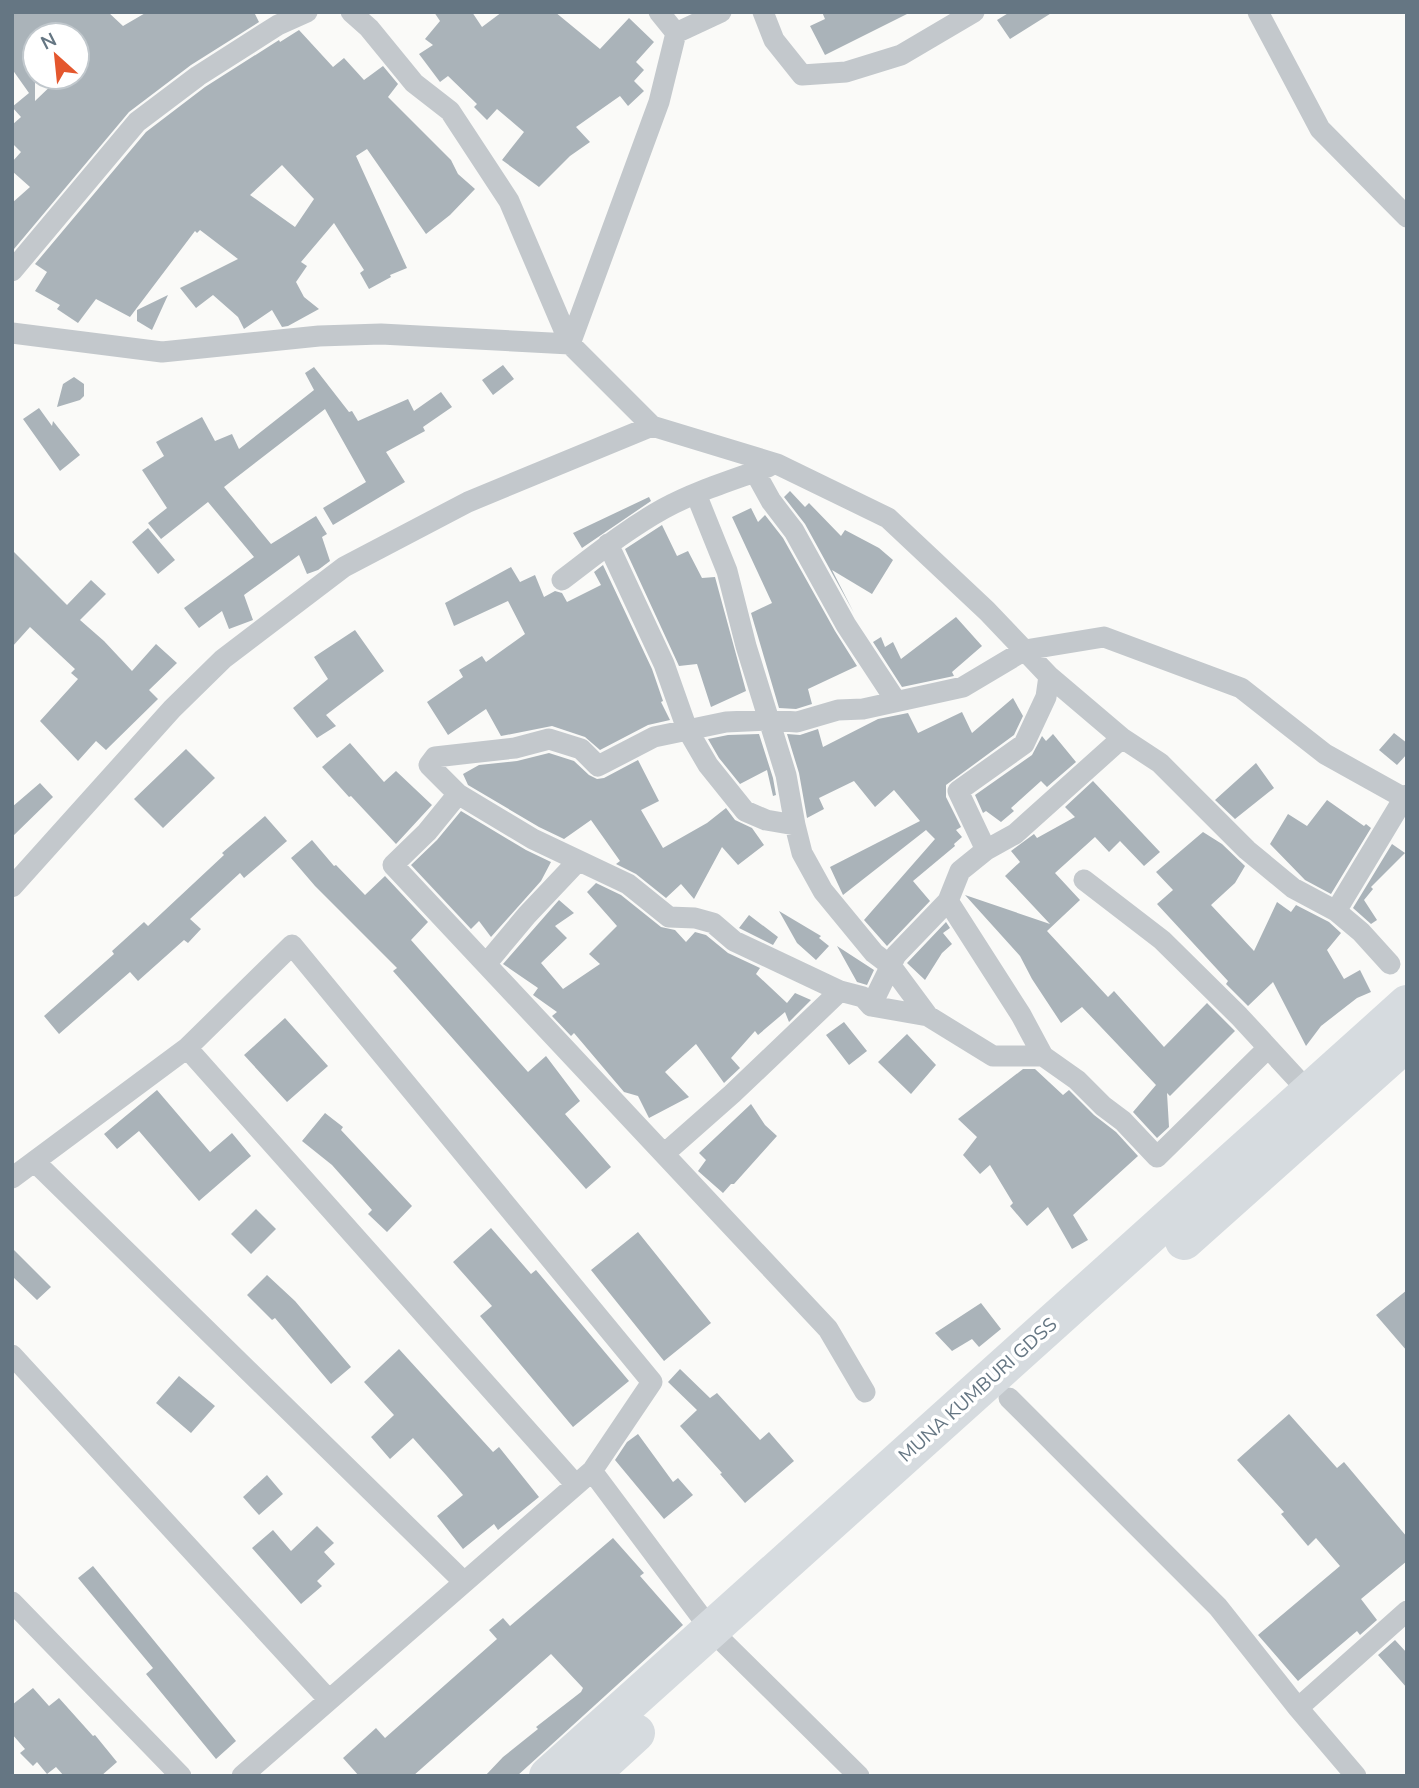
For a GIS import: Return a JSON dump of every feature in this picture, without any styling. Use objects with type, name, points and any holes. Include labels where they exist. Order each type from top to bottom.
[{"type":"highway","name":"MUNA KUMBURI GDSS","points":[[589,1776],[720,1639],[1407,1004]]},
{"type":"highway","name":"MUNA KUMBURI GDSS","points":[[548,1776],[720,1639],[1009,1398],[1407,1041]]},
{"type":"street","points":[[12,271],[136,122],[198,76],[278,26],[307,12]]},
{"type":"street","points":[[351,12],[369,28],[414,83],[450,111],[509,201],[570,344],[652,426],[777,464],[888,518],[987,611],[1049,676],[1122,738],[1160,763],[1247,850],[1293,888],[1336,911],[1361,932],[1390,964]]},
{"type":"street","points":[[659,12],[676,33]]},
{"type":"street","points":[[676,33],[721,12]]},
{"type":"street","points":[[763,12],[774,40],[802,75],[846,72],[901,55],[974,12]]},
{"type":"street","points":[[1258,12],[1320,129],[1407,217]]},
{"type":"street","points":[[570,344],[659,102],[676,33]]},
{"type":"street","points":[[12,333],[162,352],[319,336],[381,334],[570,344]]},
{"type":"street","points":[[12,887],[172,709],[223,659],[344,567],[468,502],[652,426]]},
{"type":"street","points":[[562,580],[608,544],[663,509],[777,464]]},
{"type":"street","points":[[755,472],[794,531],[846,625],[896,701]]},
{"type":"street","points":[[696,494],[727,571],[786,775],[802,853],[823,891],[874,954],[891,966],[929,1016],[993,1056],[1043,1056]]},
{"type":"street","points":[[608,544],[664,664],[687,729],[708,765],[745,811],[766,820],[795,825]]},
{"type":"street","points":[[929,1016],[871,1006],[863,997],[840,991],[734,941],[713,923],[669,917],[628,884],[533,839],[458,794],[429,765],[435,757],[515,748],[549,739],[581,749],[598,766],[653,737],[726,722],[797,722],[838,710],[863,709],[963,687],[1025,650],[1104,637],[1241,688],[1325,754],[1406,798],[1336,911]]},
{"type":"street","points":[[986,850],[958,792],[1024,744],[1046,697],[1049,676]]},
{"type":"street","points":[[871,1006],[896,955],[948,901],[960,872],[986,850],[1015,834],[1122,738]]},
{"type":"street","points":[[458,794],[427,832],[393,865],[828,1329],[865,1392]]},
{"type":"street","points":[[486,964],[578,861]]},
{"type":"street","points":[[1084,880],[1162,940],[1310,1092]]},
{"type":"street","points":[[948,901],[1021,1015],[1043,1056],[1077,1080],[1157,1157],[1268,1048]]},
{"type":"street","points":[[12,1178],[187,1048],[292,945],[652,1382],[584,1478],[242,1776]]},
{"type":"street","points":[[664,1154],[732,1094],[840,991]]},
{"type":"street","points":[[187,1048],[584,1478],[720,1639],[859,1776]]},
{"type":"street","points":[[35,1162],[464,1582]]},
{"type":"street","points":[[12,1354],[328,1700]]},
{"type":"street","points":[[1009,1398],[1218,1607],[1356,1776]]},
{"type":"street","points":[[12,1602],[181,1776]]},
{"type":"street","points":[[1298,1708],[1407,1611]]},
{"type":"building","points":[[12,12],[108,12],[123,26],[147,12],[254,12],[259,22],[191,65],[129,112],[14,249],[12,203],[30,187],[12,171],[12,162],[21,152],[12,143],[12,125],[21,117],[12,107],[29,93],[28,91],[35,91],[35,101],[45,91],[91,91],[91,21],[21,21],[21,82],[12,69]]},
{"type":"building","points":[[434,12],[472,12],[482,27],[502,12],[555,12],[600,49],[629,18],[654,42],[636,62],[644,70],[634,81],[644,91],[628,106],[620,96],[576,127],[590,142],[570,156],[539,187],[502,160],[524,132],[497,109],[487,120],[474,107],[477,104],[448,76],[440,82],[419,54],[433,45],[425,39],[440,21]]},
{"type":"building","points":[[822,12],[911,12],[825,55],[810,26],[825,19]]},
{"type":"building","points":[[1010,12],[1053,12],[1010,39],[997,20]]},
{"type":"building","points":[[299,30],[333,67],[344,58],[364,80],[383,66],[398,84],[388,97],[451,160],[458,174],[475,189],[450,215],[426,234],[367,149],[356,156],[407,268],[369,289],[360,273],[364,270],[334,223],[301,262],[307,266],[296,282],[304,297],[319,309],[282,327],[272,310],[244,329],[238,317],[213,295],[196,308],[180,288],[238,259],[200,230],[197,233],[195,231],[130,317],[96,299],[78,323],[57,309],[60,305],[35,291],[47,272],[35,264],[146,132],[205,87],[279,40],[280,42]],"holes":[[[282,165],[314,199],[295,227],[250,195]]]},
{"type":"building","points":[[168,295],[152,330],[137,321],[137,310]]},
{"type":"building","points":[[503,365],[514,379],[493,395],[482,380]]},
{"type":"building","points":[[314,367],[358,421],[408,399],[414,411],[441,392],[452,407],[423,427],[425,431],[386,452],[405,482],[333,525],[323,508],[366,482],[325,409],[224,487],[271,544],[316,516],[327,534],[322,537],[330,561],[307,574],[299,555],[244,595],[253,620],[229,629],[222,611],[199,628],[184,608],[254,557],[208,502],[161,539],[148,523],[167,508],[142,470],[164,456],[156,442],[202,417],[215,441],[232,434],[239,449],[314,390],[305,373]]},
{"type":"building","points":[[74,377],[84,384],[84,396],[80,400],[57,407],[63,384]]},
{"type":"building","points":[[39,408],[80,455],[60,471],[23,419]]},
{"type":"building","points":[[790,491],[805,507],[809,503],[841,536],[845,530],[879,548],[893,560],[872,594],[832,570],[854,613],[805,524],[784,497]]},
{"type":"building","points":[[649,497],[651,501],[582,548],[573,533]]},
{"type":"building","points":[[751,508],[758,522],[765,515],[783,538],[857,666],[808,689],[812,704],[796,709],[779,708],[751,613],[772,603],[732,517]]},
{"type":"building","points":[[662,525],[677,556],[688,551],[702,578],[715,577],[746,691],[711,707],[697,664],[679,666],[625,549]]},
{"type":"building","points":[[148,528],[175,560],[158,574],[132,542]]},
{"type":"building","points":[[12,550],[67,605],[91,580],[106,594],[80,620],[132,671],[156,644],[177,663],[149,690],[158,699],[106,750],[96,741],[78,761],[40,721],[78,679],[71,673],[75,669],[30,627],[12,647]]},
{"type":"building","points":[[603,565],[652,669],[663,701],[661,702],[670,720],[648,725],[600,750],[585,737],[552,726],[501,736],[486,709],[448,735],[427,702],[463,677],[459,670],[482,656],[486,662],[525,634],[508,601],[454,626],[445,603],[511,567],[520,582],[535,575],[544,597],[555,591],[562,593],[567,602],[601,585],[594,572]]},
{"type":"building","points":[[956,617],[982,646],[952,672],[954,676],[902,687],[873,642],[881,637],[885,647],[893,642],[901,659]]},
{"type":"building","points":[[355,630],[384,671],[326,715],[336,726],[317,738],[293,708],[328,679],[314,657]]},
{"type":"building","points":[[1013,698],[1023,716],[1014,735],[946,785],[946,797],[961,827],[956,830],[962,837],[913,881],[930,901],[887,946],[864,920],[935,839],[926,830],[843,895],[830,867],[920,821],[894,790],[875,807],[854,781],[819,798],[824,809],[807,818],[799,773],[787,734],[800,735],[818,729],[823,747],[878,719],[908,713],[918,733],[962,712],[972,733]]},
{"type":"building","points":[[1394,733],[1407,743],[1407,754],[1397,765],[1379,750]]},
{"type":"building","points":[[759,734],[773,778],[776,795],[773,796],[767,770],[740,784],[708,739]]},
{"type":"building","points":[[1053,734],[1076,762],[1047,787],[1041,781],[1011,808],[1014,811],[1001,822],[986,811],[983,813],[975,795],[1032,755],[1042,736],[1046,741]]},
{"type":"building","points":[[350,743],[384,782],[396,771],[432,805],[396,844],[322,767]]},
{"type":"building","points":[[186,749],[215,778],[163,828],[134,799]]},
{"type":"building","points":[[549,753],[574,761],[597,779],[638,760],[659,801],[641,810],[663,848],[707,823],[726,808],[735,820],[752,828],[764,845],[738,865],[722,847],[694,899],[681,884],[666,898],[636,874],[616,864],[620,861],[591,820],[564,839],[468,785],[463,774],[479,765],[517,761]]},
{"type":"building","points":[[1256,763],[1274,788],[1235,819],[1215,800]]},
{"type":"building","points":[[1093,781],[1160,852],[1144,866],[1120,841],[1109,852],[1095,837],[1055,873],[1080,900],[1047,931],[1108,997],[1114,991],[1164,1047],[1207,1003],[1235,1031],[1170,1096],[1167,1093],[1169,1127],[1157,1138],[1133,1112],[1156,1085],[1082,1007],[1061,1023],[1020,956],[965,895],[1050,924],[1005,876],[1020,862],[1011,851],[1034,834],[1037,838],[1075,817],[1065,807]]},
{"type":"building","points":[[40,783],[53,797],[12,837],[12,807]]},
{"type":"building","points":[[1327,800],[1371,828],[1331,894],[1305,880],[1270,844],[1288,814],[1307,826]]},
{"type":"building","points":[[461,811],[551,862],[541,881],[491,937],[479,921],[471,929],[411,865]]},
{"type":"building","points":[[265,816],[287,841],[244,878],[240,873],[190,919],[201,929],[188,943],[184,940],[138,981],[130,972],[59,1034],[44,1016],[114,954],[112,951],[144,922],[148,926],[224,855],[222,853]]},
{"type":"building","points":[[1203,832],[1222,844],[1245,866],[1235,883],[1211,905],[1254,951],[1277,902],[1291,912],[1296,905],[1329,922],[1341,933],[1327,950],[1344,979],[1360,970],[1371,992],[1357,998],[1321,1026],[1306,1046],[1273,982],[1248,1006],[1157,904],[1173,890],[1156,872]]},
{"type":"building","points":[[312,840],[334,866],[365,895],[385,876],[428,922],[411,940],[528,1072],[546,1056],[580,1101],[565,1114],[611,1167],[586,1189],[393,971],[397,968],[315,886],[291,858]]},
{"type":"building","points":[[1392,844],[1405,853],[1371,887],[1373,889],[1364,900],[1377,920],[1371,924],[1353,908]]},
{"type":"building","points":[[596,883],[621,895],[661,927],[675,930],[686,942],[695,932],[706,935],[728,953],[760,968],[756,974],[787,1003],[795,993],[811,1000],[789,1022],[785,1012],[758,1035],[755,1031],[731,1058],[740,1068],[724,1083],[696,1044],[665,1072],[689,1097],[649,1118],[638,1096],[624,1092],[574,1033],[571,1036],[552,1016],[557,1012],[533,995],[538,988],[503,964],[559,900],[574,913],[555,926],[567,938],[541,963],[563,989],[600,964],[589,954],[617,926],[587,892]]},
{"type":"building","points":[[779,911],[821,936],[819,938],[829,946],[816,960],[797,943]]},
{"type":"building","points":[[749,915],[778,937],[773,945],[739,928]]},
{"type":"building","points":[[946,922],[950,928],[943,933],[952,944],[942,953],[925,980],[907,963]]},
{"type":"building","points":[[837,946],[874,970],[867,985],[857,982]]},
{"type":"building","points":[[285,1018],[328,1066],[287,1102],[244,1055]]},
{"type":"building","points":[[844,1022],[867,1051],[849,1065],[826,1035]]},
{"type":"building","points":[[907,1034],[936,1065],[911,1094],[878,1062]]},
{"type":"building","points":[[1023,1069],[1035,1069],[1063,1095],[1069,1090],[1116,1132],[1138,1156],[1073,1215],[1088,1240],[1072,1249],[1048,1207],[1027,1226],[1010,1206],[1013,1203],[990,1165],[980,1174],[963,1155],[977,1137],[958,1119]]},
{"type":"building","points":[[157,1090],[210,1152],[232,1133],[251,1156],[199,1201],[139,1131],[117,1149],[104,1134]]},
{"type":"building","points":[[751,1104],[765,1125],[777,1136],[723,1193],[698,1171],[706,1160],[699,1153]]},
{"type":"building","points":[[325,1113],[343,1127],[341,1130],[412,1206],[387,1232],[368,1214],[372,1210],[332,1165],[302,1141]]},
{"type":"building","points":[[256,1209],[276,1229],[251,1254],[231,1234]]},
{"type":"building","points":[[491,1228],[531,1274],[536,1270],[629,1381],[573,1427],[480,1316],[492,1306],[453,1262]]},
{"type":"building","points":[[638,1232],[711,1323],[664,1361],[591,1270]]},
{"type":"building","points":[[12,1248],[51,1287],[37,1300],[12,1276]]},
{"type":"building","points":[[267,1275],[295,1301],[351,1367],[331,1384],[275,1318],[272,1320],[247,1295]]},
{"type":"building","points":[[1407,1290],[1407,1351],[1376,1315]]},
{"type":"building","points":[[981,1303],[1001,1329],[979,1347],[972,1339],[952,1351],[935,1333]]},
{"type":"building","points":[[399,1349],[493,1452],[499,1447],[539,1497],[498,1530],[494,1524],[463,1549],[437,1516],[463,1495],[413,1438],[390,1459],[371,1437],[394,1415],[364,1382]]},
{"type":"building","points":[[680,1369],[710,1398],[717,1393],[760,1440],[769,1432],[794,1461],[745,1503],[680,1426],[697,1410],[668,1382]]},
{"type":"building","points":[[179,1376],[215,1406],[191,1433],[156,1403]]},
{"type":"building","points":[[1289,1414],[1337,1468],[1344,1462],[1407,1537],[1407,1561],[1361,1599],[1377,1620],[1360,1635],[1357,1631],[1298,1681],[1258,1635],[1340,1566],[1316,1538],[1308,1546],[1281,1514],[1284,1512],[1237,1460]]},
{"type":"building","points":[[638,1434],[673,1482],[678,1478],[693,1495],[664,1519],[615,1460],[627,1442]]},
{"type":"building","points":[[267,1475],[283,1494],[259,1515],[243,1497]]},
{"type":"building","points":[[317,1526],[334,1543],[324,1552],[335,1564],[317,1581],[322,1586],[301,1604],[252,1548],[273,1530],[291,1551]]},
{"type":"building","points":[[613,1538],[644,1573],[640,1576],[683,1625],[517,1776],[485,1776],[503,1757],[538,1729],[536,1727],[583,1688],[551,1654],[413,1776],[359,1776],[343,1758],[376,1728],[385,1738],[497,1639],[489,1630],[503,1618],[510,1626]]},
{"type":"building","points":[[93,1566],[236,1741],[216,1759],[146,1674],[153,1668],[78,1578]]},
{"type":"building","points":[[1395,1640],[1407,1653],[1407,1688],[1378,1655]]},
{"type":"building","points":[[33,1688],[49,1706],[59,1698],[117,1762],[101,1776],[64,1776],[56,1767],[47,1774],[37,1762],[33,1766],[20,1753],[25,1749],[12,1734],[12,1705]]}]
